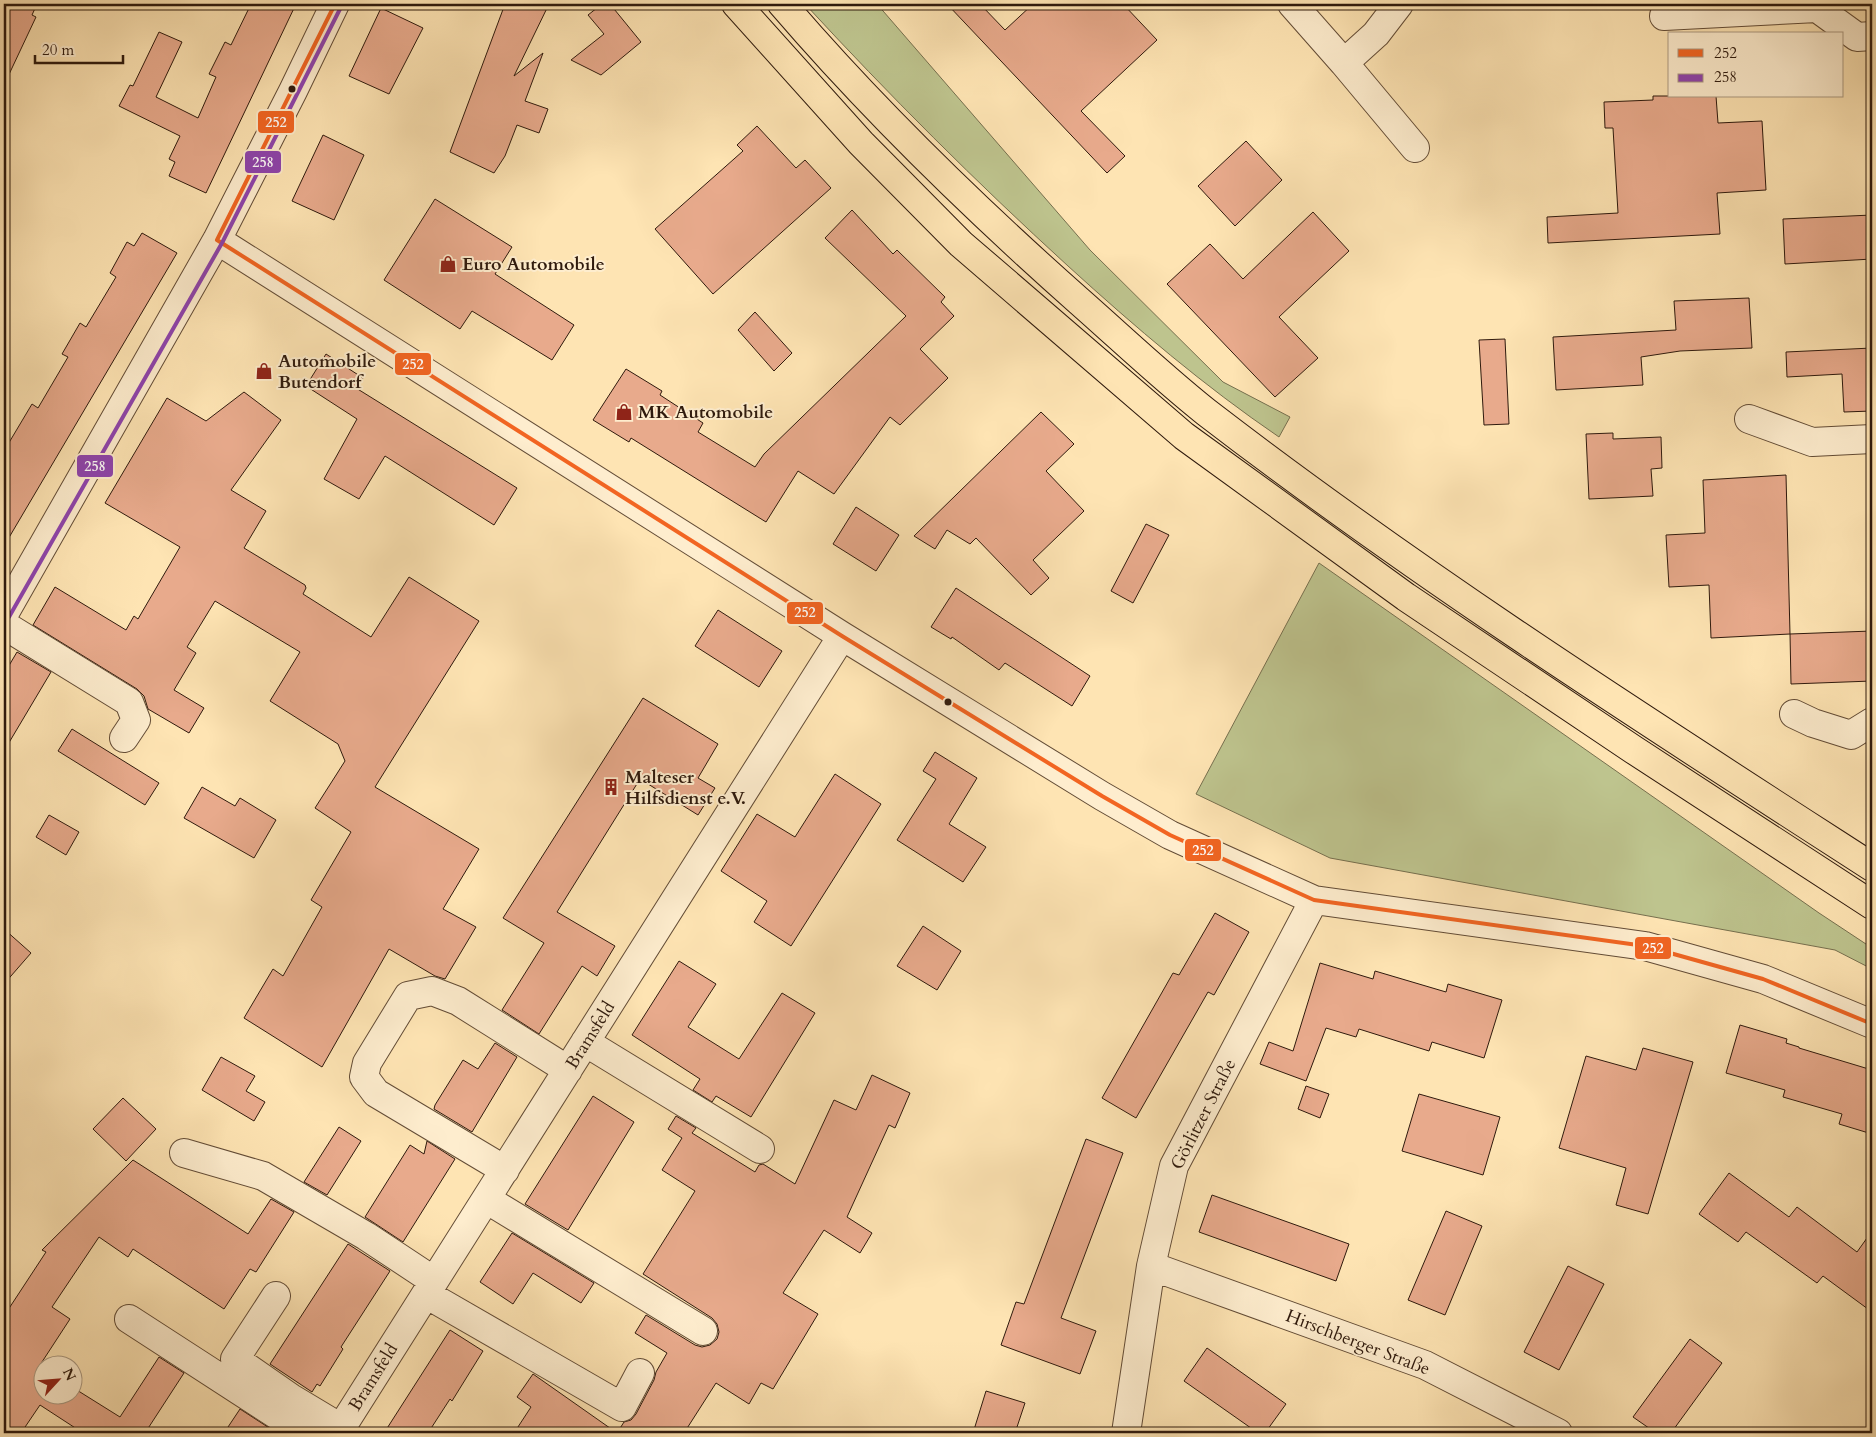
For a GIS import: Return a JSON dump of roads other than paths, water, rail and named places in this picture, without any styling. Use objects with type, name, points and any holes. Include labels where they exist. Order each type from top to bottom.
[{"type":"highway","points":[[736,4],[861,143],[961,244],[1184,436],[1406,597],[1634,750],[1872,905]]},
{"type":"highway","points":[[782,4],[891,122],[990,222],[1204,410],[1423,571],[1646,721],[1872,868]]},
{"type":"street","points":[[4,614],[217,240],[294,91],[335,4]]},
{"type":"street","points":[[1292,4],[1415,148]]},
{"type":"street","points":[[1344,63],[1376,34],[1399,4]]},
{"type":"street","points":[[1664,16],[1817,8],[1858,37],[1872,36]]},
{"type":"street","points":[[217,240],[842,636],[1094,791],[1170,835],[1314,900],[1645,946],[1762,979],[1872,1024]]},
{"type":"street","points":[[1749,419],[1812,442],[1872,439]]},
{"type":"street","points":[[4,625],[129,702],[136,720],[124,738]]},
{"type":"street","name":"Bramsfeld","points":[[339,1431],[842,636]]},
{"type":"street","points":[[1794,714],[1813,723],[1851,734],[1872,722]]},
{"type":"street","name":"Görlitzer Straße","points":[[1126,1433],[1151,1266],[1174,1166],[1314,900]]},
{"type":"street","points":[[504,1170],[376,1093],[364,1077],[367,1063],[408,996],[432,991],[458,1001],[568,1070]]},
{"type":"street","points":[[585,1042],[760,1149]]},
{"type":"street","points":[[184,1153],[263,1176],[366,1236],[430,1287],[622,1406],[640,1374]]},
{"type":"street","points":[[486,1199],[702,1331]]},
{"type":"street","name":"Hirschberger Straße","points":[[1151,1266],[1425,1365],[1558,1433]]},
{"type":"street","points":[[276,1296],[235,1359],[339,1431]]},
{"type":"street","points":[[129,1319],[306,1433]]},
{"type":"place","name":"Euro Automobile","points":[[448,264]]},
{"type":"place","name":"Automobile Butendorf","points":[[264,371]]},
{"type":"place","name":"MK Automobile","points":[[624,412]]},
{"type":"place","name":"Malteser Hilfsdienst e.V.","points":[[611,787]]}]
